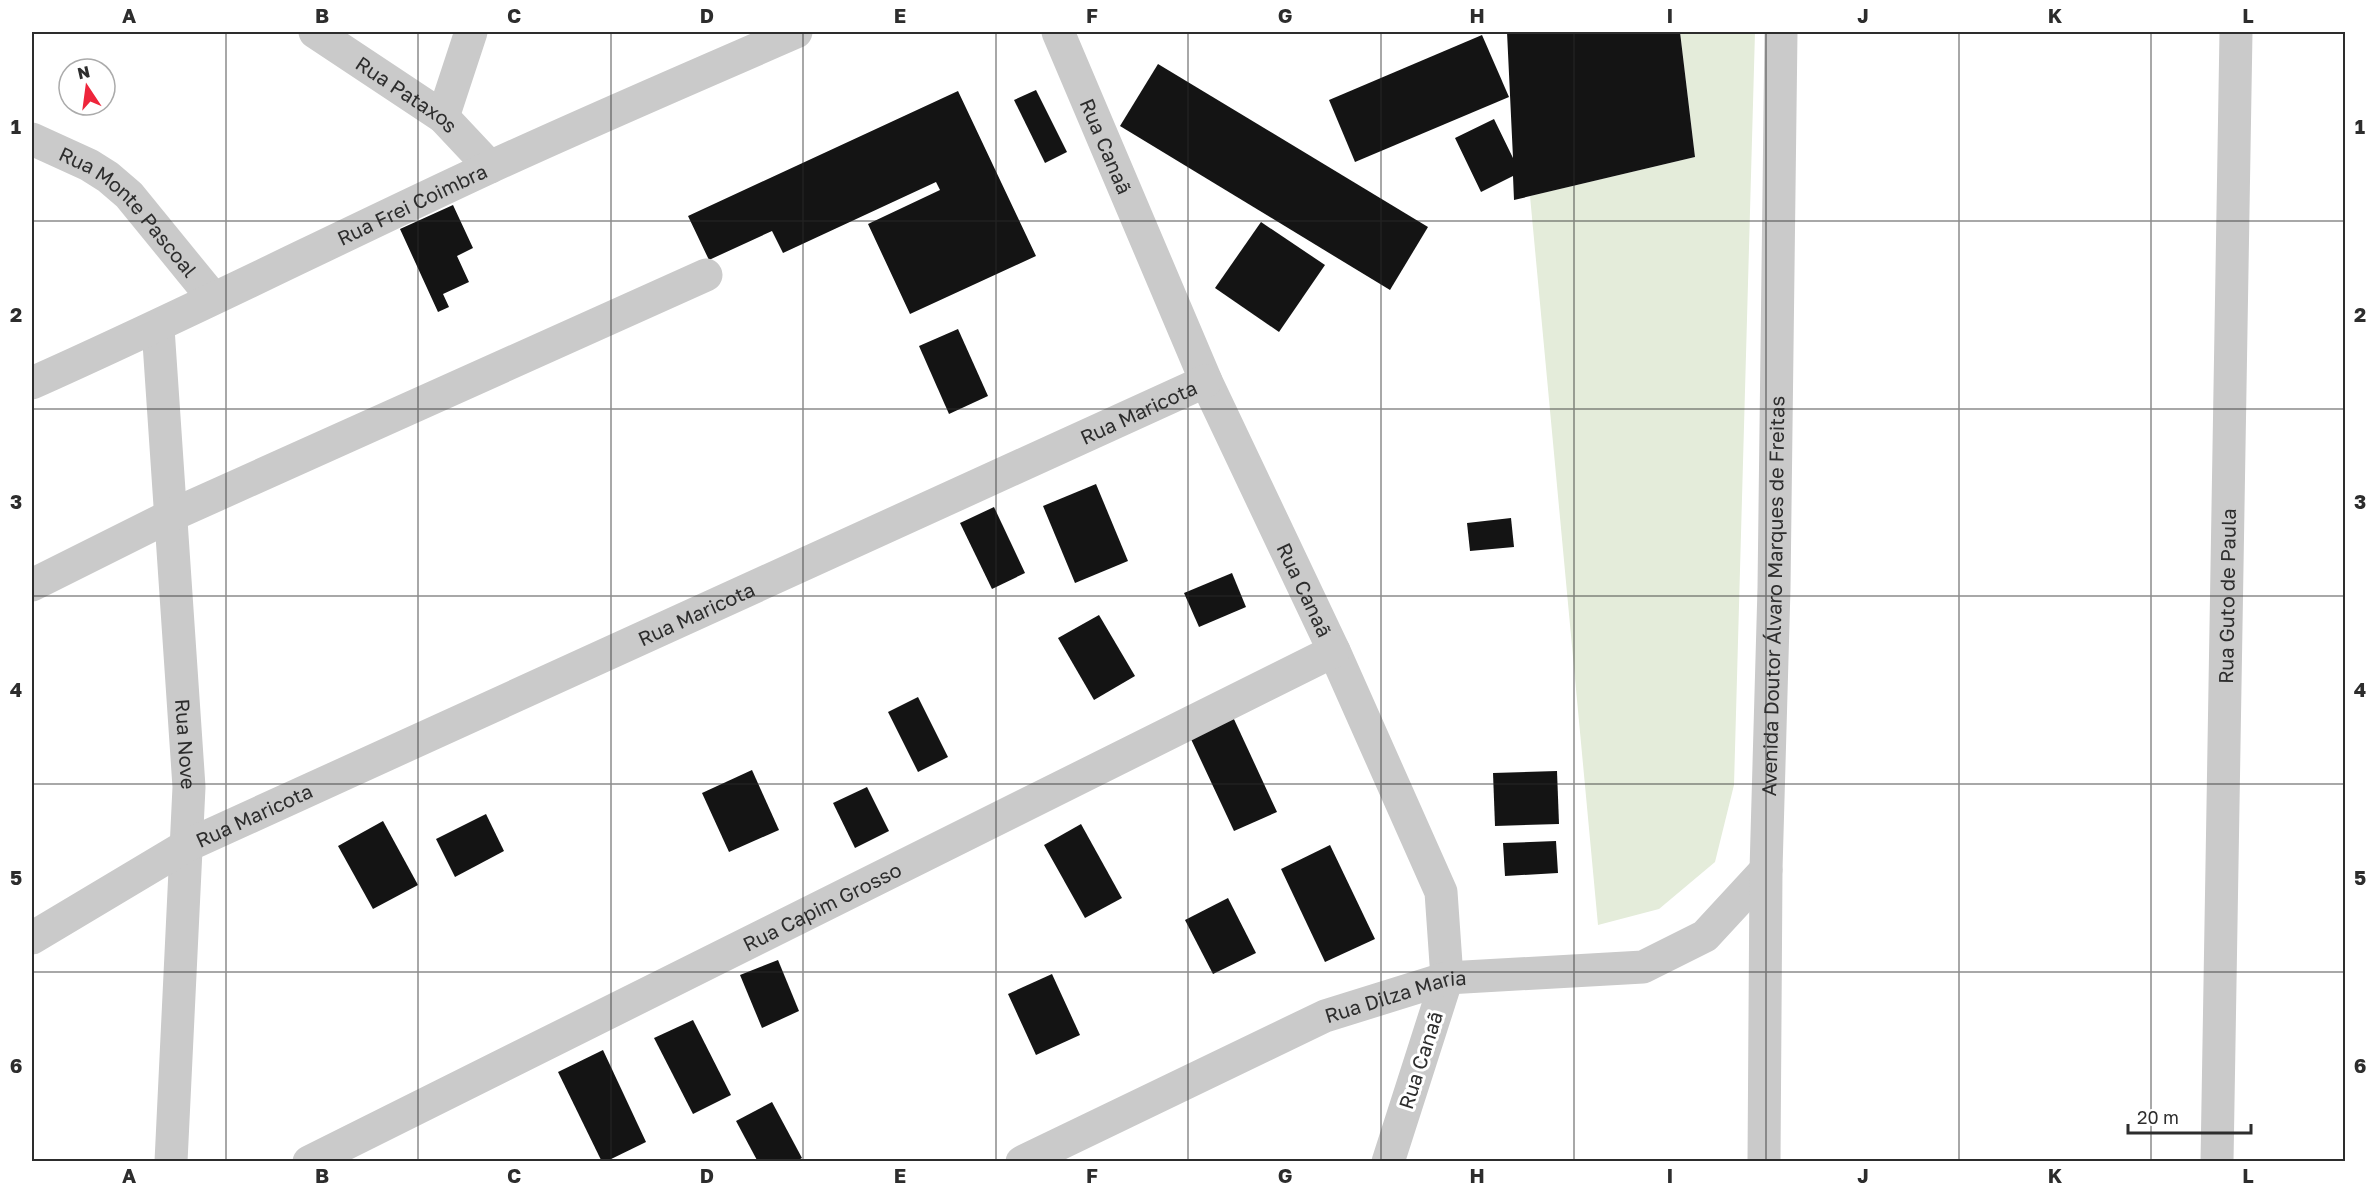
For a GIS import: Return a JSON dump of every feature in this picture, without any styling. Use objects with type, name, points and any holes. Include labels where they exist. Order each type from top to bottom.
[{"type":"street","name":"Rua Pataxos","points":[[315,32],[443,117],[490,167]]},
{"type":"street","points":[[443,117],[471,32]]},
{"type":"street","name":"Rua Frei Coimbra","points":[[32,383],[158,328],[213,298],[490,167],[796,32]]},
{"type":"street","name":"Rua Canaã","points":[[1058,32],[1206,381],[1334,651],[1441,892],[1448,978],[1388,1161]]},
{"type":"street","name":"Avenida Doutor Álvaro Marques de Freitas","points":[[1764,1161],[1766,870],[1774,588],[1781,32]]},
{"type":"street","name":"Rua Guto de Paula","points":[[2217,1161],[2236,32]]},
{"type":"street","name":"Rua Monte Pascoal","points":[[32,140],[89,165],[129,195],[213,298]]},
{"type":"street","points":[[32,585],[172,515],[706,275]]},
{"type":"street","name":"Rua Nove","points":[[158,328],[189,787],[171,1161]]},
{"type":"street","name":"Rua Maricota","points":[[32,939],[186,846],[1206,381]]},
{"type":"street","name":"Rua Capim Grosso","points":[[309,1161],[1334,651]]},
{"type":"street","name":"Rua Dilza Maria","points":[[1022,1161],[1325,1016],[1448,978],[1643,967],[1705,936],[1766,870]]},
{"type":"green space","points":[[1680,32],[1755,32],[1734,785],[1715,862],[1659,909],[1598,925],[1530,196],[1695,157]]},
{"type":"building","points":[[1507,32],[1680,32],[1695,157],[1514,200],[1513,176],[1481,192],[1455,138],[1494,119],[1513,158]]},
{"type":"building","points":[[1482,35],[1509,97],[1355,162],[1329,100]]},
{"type":"building","points":[[1158,64],[1428,227],[1390,290],[1120,126]]},
{"type":"building","points":[[1036,90],[1067,152],[1045,163],[1014,100]]},
{"type":"building","points":[[958,91],[1036,256],[910,314],[868,224],[940,190],[936,182],[783,253],[772,231],[709,260],[688,216]]},
{"type":"building","points":[[453,205],[473,248],[457,256],[469,282],[443,294],[449,307],[438,312],[400,229]]},
{"type":"building","points":[[1261,222],[1325,265],[1279,332],[1215,288]]},
{"type":"building","points":[[958,329],[988,396],[949,414],[919,346]]},
{"type":"building","points":[[1096,484],[1128,561],[1075,583],[1043,506]]},
{"type":"building","points":[[994,507],[1025,573],[992,589],[960,523]]},
{"type":"building","points":[[1511,518],[1514,547],[1470,551],[1467,523]]},
{"type":"building","points":[[1232,573],[1246,607],[1199,627],[1184,593]]},
{"type":"building","points":[[1099,615],[1135,676],[1094,700],[1058,638]]},
{"type":"building","points":[[918,697],[948,757],[918,772],[888,712]]},
{"type":"building","points":[[1233,717],[1277,812],[1234,831],[1190,737]]},
{"type":"building","points":[[752,770],[779,830],[729,852],[702,793]]},
{"type":"building","points":[[1557,771],[1559,824],[1495,826],[1493,773]]},
{"type":"building","points":[[867,787],[889,831],[855,848],[833,803]]},
{"type":"building","points":[[486,814],[504,851],[455,877],[436,839]]},
{"type":"building","points":[[383,821],[418,885],[373,909],[338,846]]},
{"type":"building","points":[[1081,824],[1122,898],[1085,918],[1044,845]]},
{"type":"building","points":[[1556,841],[1558,873],[1505,876],[1503,843]]},
{"type":"building","points":[[1330,845],[1375,939],[1325,962],[1281,869]]},
{"type":"building","points":[[1228,898],[1256,953],[1213,974],[1185,920]]},
{"type":"building","points":[[778,960],[799,1011],[762,1028],[740,975]]},
{"type":"building","points":[[1052,974],[1080,1035],[1036,1055],[1008,994]]},
{"type":"building","points":[[693,1020],[731,1095],[693,1114],[654,1038]]},
{"type":"building","points":[[603,1050],[646,1142],[605,1162],[602,1162],[558,1072]]},
{"type":"building","points":[[772,1102],[802,1158],[795,1162],[758,1162],[736,1121]]}]
